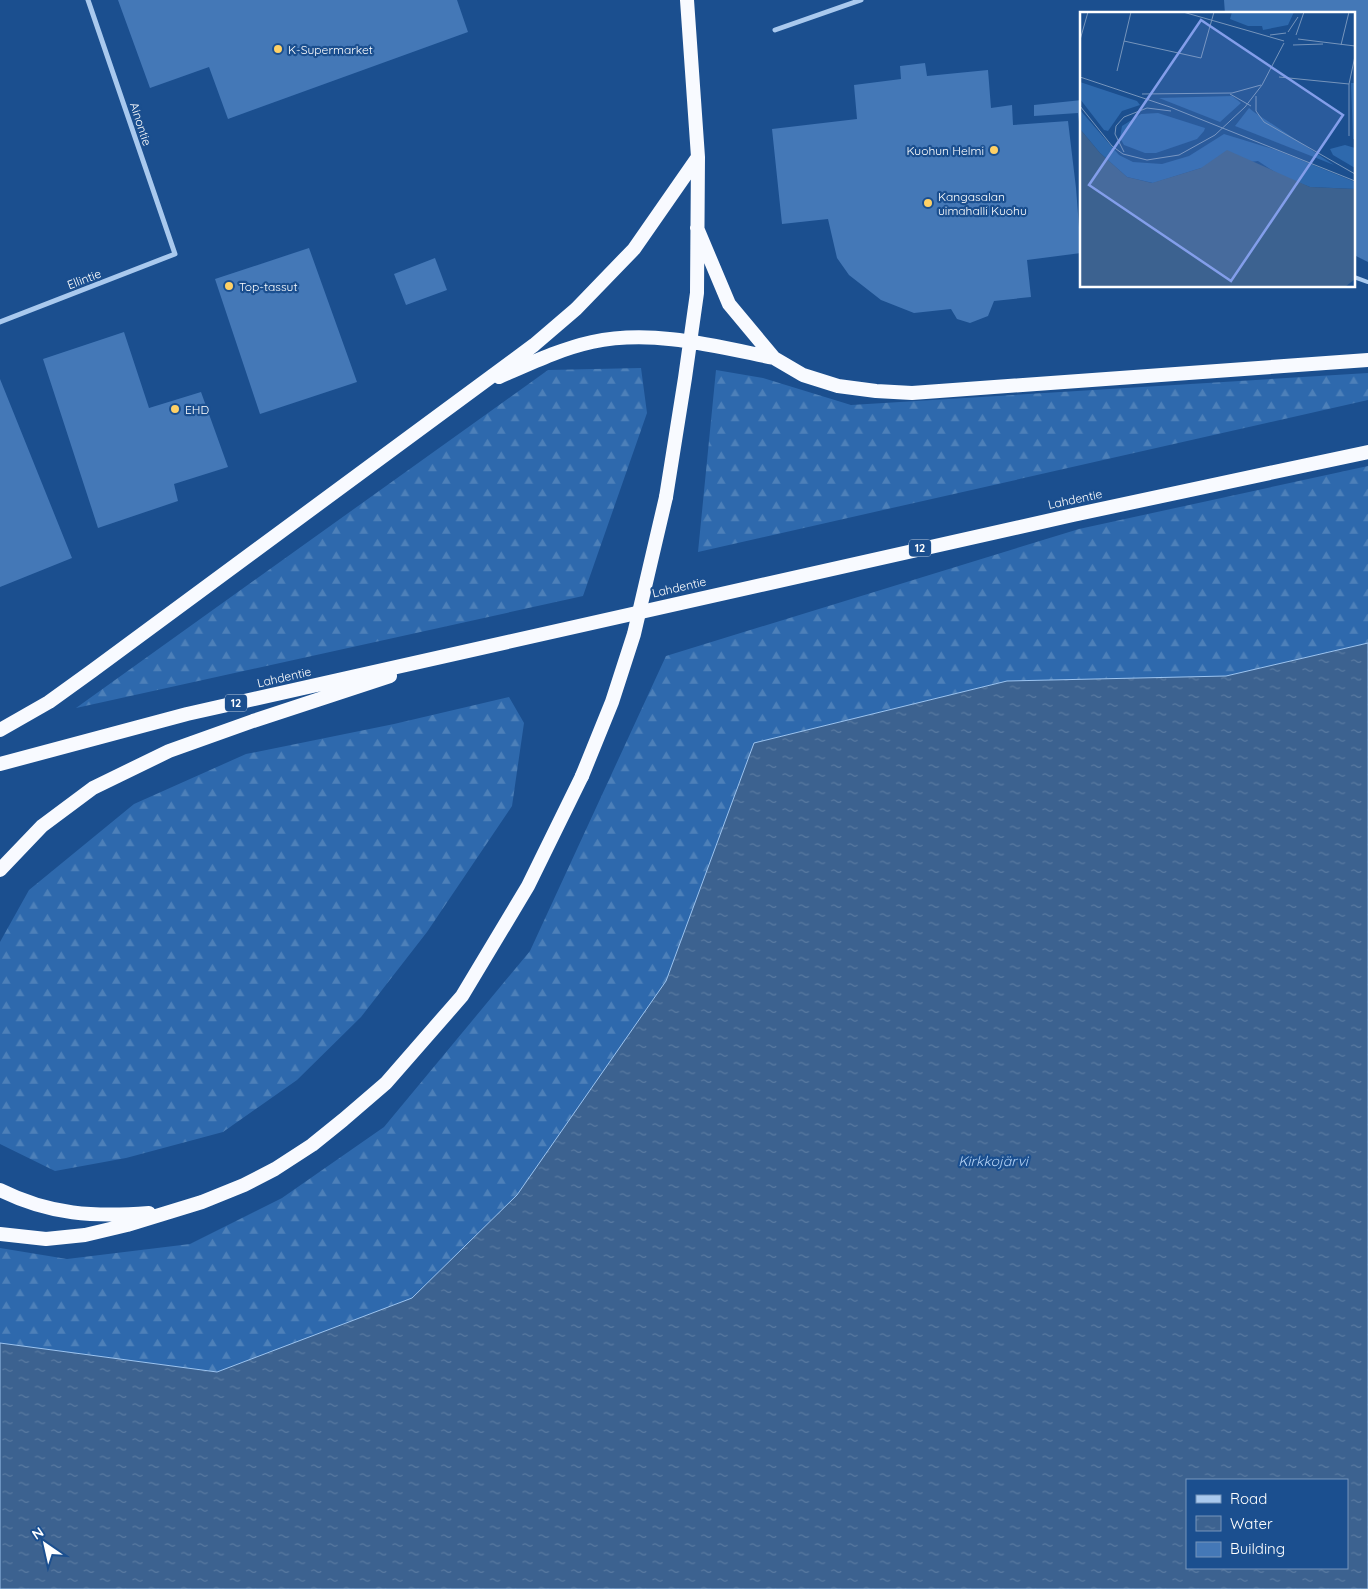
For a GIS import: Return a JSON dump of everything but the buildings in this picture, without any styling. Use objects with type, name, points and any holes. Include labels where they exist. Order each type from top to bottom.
[{"type":"highway","points":[[0,1234],[46,1239],[84,1235],[127,1226],[202,1202],[244,1185],[275,1169],[312,1145],[386,1083],[462,996],[528,886],[582,776],[612,702],[634,634],[666,497],[697,293],[698,157],[687,0]]},
{"type":"highway","points":[[0,730],[49,702],[100,666],[534,345],[576,310],[628,256],[698,157]]},
{"type":"highway","points":[[697,228],[729,304],[774,358]]},
{"type":"highway","points":[[480,384],[559,352],[593,342],[632,338],[689,341],[774,358],[803,375],[838,386],[912,393],[1368,360]]},
{"type":"highway","name":"Lahdentie","points":[[0,764],[187,714],[1063,517],[1368,452]]},
{"type":"highway","points":[[0,870],[42,826],[93,788],[169,751],[253,721],[474,649]]},
{"type":"highway","points":[[0,1190],[24,1201],[50,1209],[82,1214],[114,1216],[172,1211]]},
{"type":"street","name":"Ainontie","points":[[88,0],[175,254]]},
{"type":"street","points":[[775,30],[861,0]]},
{"type":"street","name":"Ellintie","points":[[0,322],[175,254]]},
{"type":"lane","points":[[1356,278],[1368,282]]},
{"type":"green space","points":[[641,368],[647,413],[583,596],[76,708],[548,370]]},
{"type":"green space","points":[[716,370],[763,378],[851,405],[1368,373],[1368,400],[698,552]]},
{"type":"green space","points":[[1368,466],[1368,643],[1226,676],[1007,681],[754,743],[666,981],[517,1195],[412,1298],[217,1372],[0,1343],[0,1248],[67,1259],[190,1244],[282,1198],[384,1127],[530,951],[666,656],[1079,529]]},
{"type":"green space","points":[[509,697],[524,723],[512,806],[427,932],[361,1017],[297,1080],[223,1132],[126,1158],[55,1171],[0,1144],[0,942],[29,890],[134,804],[246,754],[394,724]]},
{"type":"water","name":"Kirkkojärvi","points":[[1368,643],[1368,1589],[0,1589],[0,1343],[217,1372],[412,1298],[517,1195],[666,981],[754,743],[1007,681],[1226,676]]},
{"type":"place","name":"K-Supermarket","points":[[278,49]]},
{"type":"place","name":"Kuohun Helmi","points":[[994,150]]},
{"type":"place","name":"Kangasalan uimahalli Kuohu","points":[[928,203]]},
{"type":"place","name":"Top-tassut","points":[[229,286]]},
{"type":"place","name":"EHD","points":[[175,409]]}]
